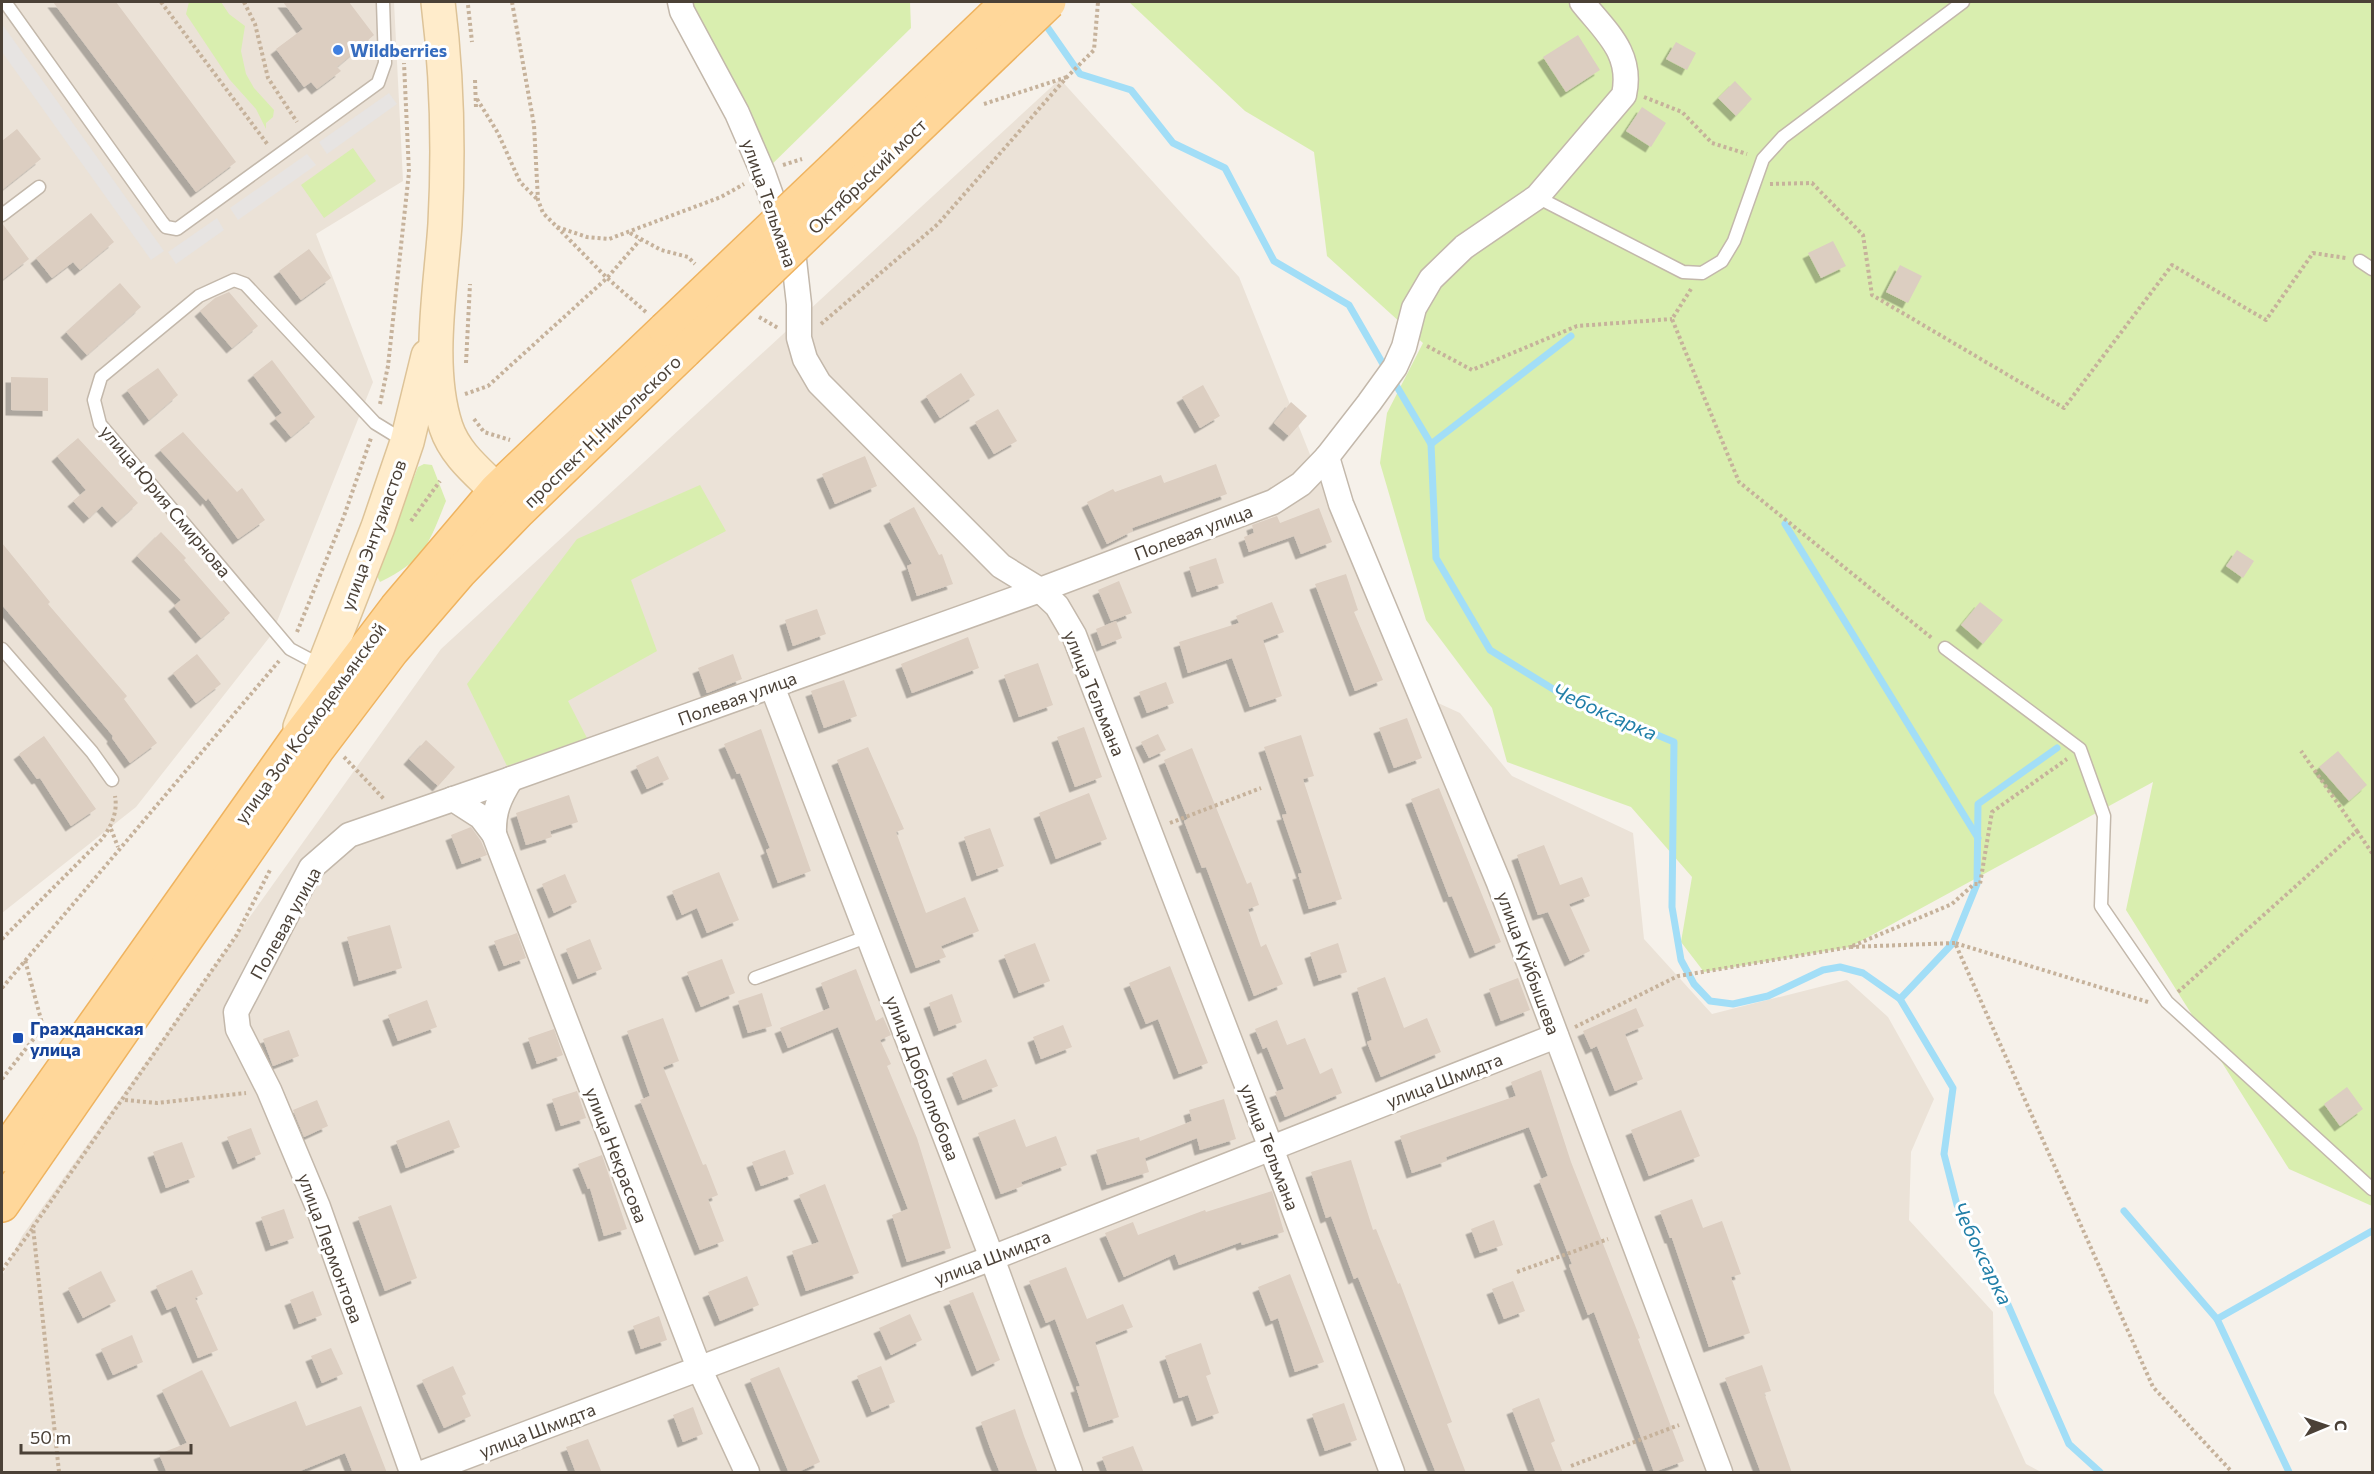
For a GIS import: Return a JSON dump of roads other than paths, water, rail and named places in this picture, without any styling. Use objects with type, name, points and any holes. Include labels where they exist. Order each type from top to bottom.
[{"type":"main road","name":"улица Энтузиастов","points":[[438,2],[445,59],[447,127],[445,223],[436,326],[438,384],[446,426],[458,452],[508,501]]},
{"type":"main road","name":"Октябрьский мост","points":[[666,332],[1008,2]]},
{"type":"main road","name":"Октябрьский мост","points":[[666,332],[1049,2]]},
{"type":"main road","name":"улица Энтузиастов","points":[[296,740],[378,527],[407,442],[436,326]]},
{"type":"main road","name":"улица Зои Космодемьянской","points":[[2,1155],[296,740],[396,608],[508,501],[666,332]]},
{"type":"main road","name":"улица Зои Космодемьянской","points":[[2,1205],[317,750],[392,651],[460,572],[508,501]]},
{"type":"street","name":"улица Тельмана","points":[[680,2],[737,113],[763,173],[794,260],[799,304],[799,338],[805,359],[819,383],[1001,566],[1040,590],[1057,606],[1074,635],[1271,1148],[1392,1473]]},
{"type":"street","points":[[1537,197],[1624,95],[1628,78],[1623,55],[1582,2]]},
{"type":"street","name":"Полевая улица","points":[[238,1029],[236,1012],[311,868],[349,834],[511,780],[1040,590],[1273,502],[1301,484],[1327,457],[1369,404],[1399,357],[1414,308],[1431,279],[1464,247],[1537,197]]},
{"type":"street","name":"улица Куйбышева","points":[[1327,457],[1341,504],[1499,883],[1720,1473]]},
{"type":"street","name":"улица Добролюбова","points":[[772,686],[992,1258],[1070,1473]]},
{"type":"street","name":"улица Некрасова","points":[[494,834],[496,808],[511,780]]},
{"type":"street","name":"улица Некрасова","points":[[453,799],[481,817],[494,834],[699,1368],[747,1473]]},
{"type":"street","name":"улица Лермонтова","points":[[238,1029],[269,1090],[318,1207],[412,1473]]},
{"type":"street","name":"улица Шмидта","points":[[425,1473],[992,1258],[1556,1036]]},
{"type":"lane","points":[[5,2],[166,227],[182,228],[378,83],[385,63],[383,2]]},
{"type":"lane","points":[[1537,197],[1683,272],[1702,273],[1722,261],[1734,241],[1762,159],[1783,137],[1963,2]]},
{"type":"lane","points":[[2,215],[39,187]]},
{"type":"lane","points":[[2360,261],[2373,269]]},
{"type":"lane","name":"улица Юрия Смирнова","points":[[323,667],[290,649],[100,424],[94,400],[101,377],[199,296],[234,280],[245,284],[375,423],[407,442]]},
{"type":"lane","points":[[1945,648],[2080,749],[2104,816],[2101,906],[2167,1002],[2373,1189]]},
{"type":"lane","points":[[2,649],[92,752],[112,780]]},
{"type":"lane","points":[[755,978],[868,936]]},
{"type":"waterway","name":"Чебоксарка","points":[[1043,21],[1080,74],[1131,90],[1173,143],[1225,168],[1274,261],[1349,305],[1387,371]]},
{"type":"waterway","points":[[1431,444],[1571,336]]},
{"type":"waterway","name":"Чебоксарка","points":[[1393,380],[1431,444],[1436,558],[1490,650],[1566,697],[1674,742],[1672,907],[1681,960],[1694,984],[1710,1001],[1733,1004],[1768,996],[1823,970],[1840,967],[1863,973],[1900,999],[1953,1088],[1944,1154],[1957,1205],[2005,1298],[2069,1444],[2100,1472]]},
{"type":"waterway","points":[[1785,524],[1978,838]]},
{"type":"waterway","points":[[1900,999],[1953,943],[1977,884],[1978,804],[2057,748]]},
{"type":"waterway","points":[[2124,1211],[2217,1319],[2289,1472]]},
{"type":"waterway","points":[[2217,1319],[2372,1231]]},
{"type":"place","name":"Wildberries","points":[[338,50]]},
{"type":"place","name":"Гражданская улица","points":[[18,1038]]}]
